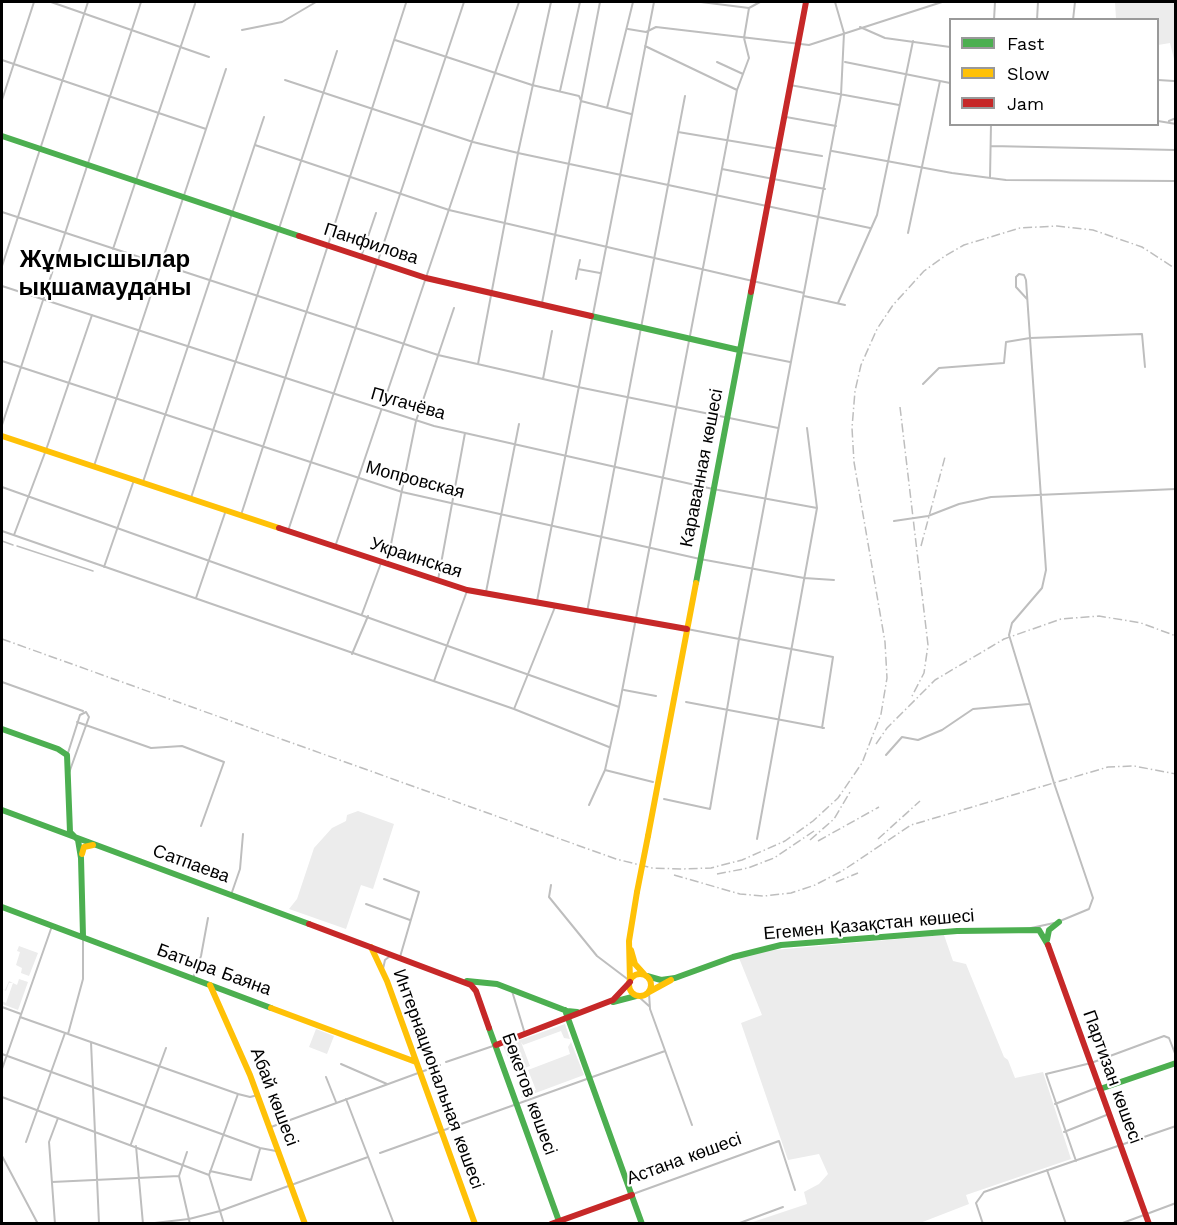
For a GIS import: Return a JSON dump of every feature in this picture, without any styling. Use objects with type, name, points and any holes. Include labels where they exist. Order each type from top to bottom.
[{"type":"street","points":[[2,100],[34,2]]},
{"type":"street","points":[[51,2],[209,57]]},
{"type":"street","points":[[2,266],[88,2]]},
{"type":"street","points":[[2,425],[141,2]]},
{"type":"street","points":[[242,30],[282,22],[316,2]]},
{"type":"street","points":[[288,531],[464,2]]},
{"type":"street","points":[[335,547],[519,2]]},
{"type":"street","points":[[478,364],[518,153],[551,2]]},
{"type":"street","points":[[560,91],[580,2]]},
{"type":"street","points":[[542,306],[600,2]]},
{"type":"street","points":[[608,108],[633,2]]},
{"type":"street","points":[[536,603],[654,2]]},
{"type":"street","points":[[700,2],[749,8],[760,2]]},
{"type":"street","name":"Караванная көшесі","points":[[630,981],[629,941],[806,2]]},
{"type":"street","points":[[664,799],[710,809],[764,499],[842,95],[845,63],[844,33],[835,2]]},
{"type":"street","points":[[628,29],[646,32],[656,27],[810,45],[942,2]]},
{"type":"street","points":[[994,18],[995,2]]},
{"type":"street","points":[[1037,18],[1038,2]]},
{"type":"street","points":[[1073,18],[1075,2]]},
{"type":"street","points":[[240,515],[406,3]]},
{"type":"street","points":[[113,249],[195,4]]},
{"type":"street","points":[[589,805],[605,770],[619,707],[737,90],[749,58],[744,38],[749,8]]},
{"type":"street","points":[[860,27],[883,38],[949,47]]},
{"type":"street","points":[[394,40],[532,85],[579,96],[581,101],[631,114]]},
{"type":"street","points":[[838,303],[877,215],[912,41]]},
{"type":"street","points":[[645,46],[737,90]]},
{"type":"street","points":[[191,498],[337,51]]},
{"type":"street","points":[[2,60],[206,129]]},
{"type":"street","points":[[717,62],[743,74]]},
{"type":"street","points":[[845,63],[949,83]]},
{"type":"street","points":[[94,466],[226,69]]},
{"type":"street","points":[[1159,80],[1174,81]]},
{"type":"street","points":[[285,81],[472,142],[717,198],[870,228]]},
{"type":"street","points":[[908,233],[940,81]]},
{"type":"street","points":[[790,85],[899,105]]},
{"type":"street","points":[[587,612],[685,96]]},
{"type":"street","points":[[784,116],[836,126]]},
{"type":"street","points":[[143,482],[264,117]]},
{"type":"street","points":[[1159,121],[1176,118]]},
{"type":"street","points":[[1169,121],[1176,124]]},
{"type":"street","points":[[990,178],[991,126]]},
{"type":"street","points":[[678,132],[822,156]]},
{"type":"street","name":"Панфилова","points":[[2,136],[426,278],[591,318],[790,362]]},
{"type":"street","points":[[255,145],[449,210],[752,280],[845,305]]},
{"type":"street","points":[[990,146],[1176,150]]},
{"type":"street","points":[[832,151],[990,178],[1068,182],[1176,181]]},
{"type":"street","points":[[722,169],[825,189]]},
{"type":"street","points":[[2,212],[404,345],[578,387],[778,428]]},
{"type":"street","points":[[361,257],[375,213]]},
{"type":"street","points":[[576,279],[580,260]]},
{"type":"street","points":[[578,269],[600,273]]},
{"type":"street","points":[[886,755],[902,737],[918,740],[946,729],[973,708],[1029,704],[1009,631],[1012,623],[1040,591],[1045,580],[1027,299],[1025,276],[1019,274],[1016,279],[1017,288],[1027,299]]},
{"type":"street","name":"Пугачёва","points":[[2,286],[416,421],[713,489],[817,508]]},
{"type":"street","points":[[362,614],[384,563],[402,492],[416,421],[454,308]]},
{"type":"street","points":[[14,535],[92,315]]},
{"type":"street","points":[[543,379],[552,331]]},
{"type":"street","points":[[923,384],[939,368],[1005,363],[1008,341],[1030,338],[1140,334],[1143,337],[1145,368]]},
{"type":"street","name":"Мопровская","points":[[2,361],[359,480],[402,492],[700,559],[804,578],[834,580]]},
{"type":"street","points":[[486,595],[519,424]]},
{"type":"street","points":[[757,839],[817,508],[807,428]]},
{"type":"street","points":[[438,580],[465,434]]},
{"type":"street","name":"Украинская","points":[[2,436],[467,590],[833,657],[823,728],[778,719]]},
{"type":"street","points":[[104,567],[134,480]]},
{"type":"street","points":[[2,487],[619,707]]},
{"type":"street","points":[[894,521],[928,516],[959,504],[991,497],[1176,489]]},
{"type":"street","points":[[196,598],[226,510]]},
{"type":"street","points":[[2,531],[514,709],[610,747]]},
{"type":"street","points":[[434,681],[467,590]]},
{"type":"street","points":[[514,709],[555,607]]},
{"type":"street","points":[[352,654],[368,616]]},
{"type":"street","points":[[2,682],[86,712],[89,716],[66,778]]},
{"type":"street","points":[[622,690],[656,696]]},
{"type":"street","points":[[686,702],[778,719]]},
{"type":"street","name":"Егемен Қазақстан көшесі","points":[[646,976],[663,980],[675,978],[750,951],[781,945],[1028,928],[1059,922],[1085,912],[1093,904],[1093,896],[1029,704]]},
{"type":"street","points":[[75,934],[80,934],[81,928],[81,858],[77,840],[72,835],[63,753],[69,745],[81,713],[86,712]]},
{"type":"street","points":[[77,722],[151,748],[182,746],[224,762],[201,826]]},
{"type":"street","points":[[2,729],[63,753]]},
{"type":"street","points":[[63,753],[69,745]]},
{"type":"street","points":[[605,770],[653,782]]},
{"type":"street","name":"Сатпаева","points":[[2,810],[464,981]]},
{"type":"street","points":[[231,895],[240,869],[243,834]]},
{"type":"street","points":[[80,848],[81,842],[87,841]]},
{"type":"street","points":[[81,858],[85,846],[101,847]]},
{"type":"street","points":[[384,879],[418,891],[410,920],[411,927],[399,957],[386,959],[383,964],[384,973]]},
{"type":"street","points":[[551,885],[549,897],[597,956],[630,981]]},
{"type":"street","points":[[366,904],[410,920]]},
{"type":"street","name":"Батыра Баяна","points":[[2,907],[416,1062]]},
{"type":"street","points":[[193,978],[201,956],[208,918]]},
{"type":"street","points":[[1047,941],[1049,930],[1059,922]]},
{"type":"street","points":[[2,1069],[52,926]]},
{"type":"street","points":[[26,1142],[67,1034],[83,979],[81,928]]},
{"type":"street","points":[[1028,928],[1041,931],[1047,941]]},
{"type":"street","points":[[629,941],[634,962],[652,985],[649,993],[649,1006],[692,1125]]},
{"type":"street","name":"Партизан көшесі","points":[[1047,941],[1149,1224]]},
{"type":"street","name":"Интернациональная көшесі","points":[[371,947],[384,973],[475,1224]]},
{"type":"street","points":[[464,981],[490,982],[512,989],[565,1015],[617,998],[637,975],[646,976]]},
{"type":"street","points":[[446,1062],[525,1034],[565,1015],[649,993],[675,978]]},
{"type":"street","name":"Бөкетов көшесі","points":[[464,981],[476,991],[559,1222]]},
{"type":"street","points":[[630,981],[630,989],[649,1006]]},
{"type":"street","points":[[476,991],[480,985],[490,982]]},
{"type":"street","name":"Абай көшесі","points":[[208,984],[220,1003],[271,1127],[305,1224]]},
{"type":"street","points":[[512,989],[525,1034]]},
{"type":"street","points":[[220,1003],[222,993],[231,992]]},
{"type":"street","points":[[2,1007],[67,1034],[238,1094],[249,1097],[258,1095]]},
{"type":"street","points":[[565,1015],[590,1077],[642,1224]]},
{"type":"street","points":[[1076,1161],[1064,1132],[1046,1074],[1091,1063],[1166,1036],[1176,1056]]},
{"type":"street","points":[[91,1042],[99,1224]]},
{"type":"street","points":[[131,1144],[166,1048]]},
{"type":"street","points":[[404,1056],[410,1055],[411,1048]]},
{"type":"street","points":[[380,1153],[665,1051]]},
{"type":"street","points":[[2,1054],[260,1148],[279,1152]]},
{"type":"street","points":[[1055,1104],[1176,1063]]},
{"type":"street","points":[[341,1065],[387,1084]]},
{"type":"street","points":[[271,1127],[440,1065]]},
{"type":"street","points":[[326,1077],[336,1102]]},
{"type":"street","points":[[224,1224],[209,1173],[238,1094]]},
{"type":"street","points":[[2,1097],[209,1173],[251,1180],[260,1148]]},
{"type":"street","points":[[346,1099],[394,1224]]},
{"type":"street","points":[[1064,1132],[1109,1114]]},
{"type":"street","points":[[56,1224],[49,1142],[58,1118]]},
{"type":"street","points":[[983,1224],[976,1206],[978,1198],[984,1192],[1176,1126]]},
{"type":"street","name":"Астана көшесі","points":[[551,1224],[779,1141],[795,1190]]},
{"type":"street","points":[[136,1146],[144,1224],[189,1219],[220,1211],[368,1157]]},
{"type":"street","points":[[187,1152],[179,1176],[190,1224]]},
{"type":"street","points":[[2,1156],[38,1224]]},
{"type":"street","points":[[1047,1170],[1066,1224]]},
{"type":"street","points":[[52,1182],[139,1176],[179,1176]]},
{"type":"street","points":[[1119,1224],[1176,1203]]},
{"type":"street","points":[[737,1224],[783,1207]]},
{"type":"shaded area","points":[[1115,2],[1175,2],[1175,63],[1170,43],[1159,45],[1159,18],[1116,18]]},
{"type":"shaded area","points":[[358,811],[394,824],[373,889],[361,885],[346,929],[289,909],[297,899],[314,848],[332,828],[346,821],[347,815]]},
{"type":"shaded area","points":[[944,935],[953,961],[966,964],[1004,1057],[1008,1060],[1015,1078],[1043,1072],[1071,1159],[966,1195],[969,1204],[920,1223],[750,1223],[807,1204],[804,1192],[819,1184],[828,1174],[819,1154],[788,1160],[741,1023],[762,1015],[739,958],[763,951]]},
{"type":"shaded area","points":[[19,946],[38,953],[29,976],[21,973],[22,968],[16,965],[20,952],[17,951]]},
{"type":"shaded area","points":[[19,979],[28,982],[18,1010],[2,1004],[2,1001],[6,1003],[13,983],[17,985]]},
{"type":"shaded area","points":[[565,1024],[570,1039],[564,1038],[561,1031],[523,1045],[521,1042],[530,1066],[514,1072],[503,1046]]},
{"type":"shaded area","points":[[316,1029],[334,1036],[327,1054],[309,1047]]},
{"type":"shaded area","points":[[571,1042],[584,1075],[522,1098],[521,1096],[536,1090],[528,1070],[570,1054],[568,1047]]},
{"type":"waterway","points":[[2,541],[13,545]]},
{"type":"waterway","points":[[17,546],[93,571]]},
{"type":"railway","points":[[2,639],[616,859],[652,868],[681,869],[711,868],[742,860],[785,841],[813,821],[838,798],[862,763],[881,714],[887,678],[885,642],[854,462],[852,428],[855,391],[861,365],[877,329],[893,305],[924,271],[945,256],[964,245],[1020,228],[1057,226],[1093,230],[1142,247],[1176,269]]},
{"type":"railway","points":[[900,407],[928,645],[924,673],[911,698]]},
{"type":"railway","points":[[921,546],[945,457]]},
{"type":"railway","points":[[876,744],[887,728],[935,680],[1004,639],[1061,619],[1099,616],[1141,623],[1176,636]]},
{"type":"railway","points":[[674,875],[740,894],[764,896],[791,893],[815,885],[842,871],[911,825],[1108,767],[1134,766],[1176,774]]},
{"type":"railway","points":[[810,840],[834,819],[850,792]]},
{"type":"railway","points":[[878,839],[920,801]]},
{"type":"railway","points":[[818,841],[879,807]]},
{"type":"railway","points":[[717,874],[748,868],[774,858],[814,831]]},
{"type":"railway","points":[[836,882],[858,873]]},
{"type":"traffic: fast","points":[[2,136],[299,236]]},
{"type":"traffic: fast","points":[[696,583],[751,292]]},
{"type":"traffic: fast","points":[[591,316],[739,350]]},
{"type":"traffic: fast","points":[[2,729],[58,749],[67,755],[70,832],[78,840],[81,858],[83,936]]},
{"type":"traffic: fast","points":[[2,810],[309,924]]},
{"type":"traffic: fast","points":[[2,907],[271,1008]]},
{"type":"traffic: fast","points":[[1047,940],[1049,930],[1059,922]]},
{"type":"traffic: fast","points":[[647,976],[661,980],[675,978],[733,957],[781,945],[957,931],[1039,930],[1048,945]]},
{"type":"traffic: fast","points":[[467,981],[497,984],[567,1011],[577,1012]]},
{"type":"traffic: fast","points":[[613,1002],[636,996]]},
{"type":"traffic: fast","points":[[565,1010],[642,1224]]},
{"type":"traffic: fast","points":[[489,1028],[560,1224]]},
{"type":"traffic: fast","points":[[1100,1089],[1176,1063]]},
{"type":"traffic: slow","points":[[2,436],[279,528]]},
{"type":"traffic: slow","points":[[648,836],[696,583]]},
{"type":"traffic: slow","points":[[637,892],[648,836]]},
{"type":"traffic: slow","points":[[82,854],[84,847],[93,845]]},
{"type":"traffic: slow","points":[[630,981],[629,941],[637,892]]},
{"type":"traffic: slow","points":[[371,947],[387,981],[475,1224]]},
{"type":"traffic: slow","points":[[631,950],[635,964],[644,974]]},
{"type":"traffic: slow","points":[[640,974],[648,977],[651,985],[648,993],[640,996],[632,993],[629,985],[632,977],[640,974]]},
{"type":"traffic: slow","points":[[649,992],[671,980]]},
{"type":"traffic: slow","points":[[210,985],[250,1075],[305,1224]]},
{"type":"traffic: slow","points":[[271,1008],[416,1062]]},
{"type":"traffic: jam","points":[[751,292],[806,2]]},
{"type":"traffic: jam","points":[[299,236],[426,278],[591,316]]},
{"type":"traffic: jam","points":[[279,528],[467,590],[687,629]]},
{"type":"traffic: jam","points":[[309,924],[471,985],[476,991],[489,1028]]},
{"type":"traffic: jam","points":[[1048,945],[1149,1224]]},
{"type":"traffic: jam","points":[[496,1045],[613,1000],[630,982]]},
{"type":"traffic: jam","points":[[551,1224],[632,1195]]},
{"type":"district","name":"Жұмысшылар ықшамауданы","points":[[105,274]]}]
